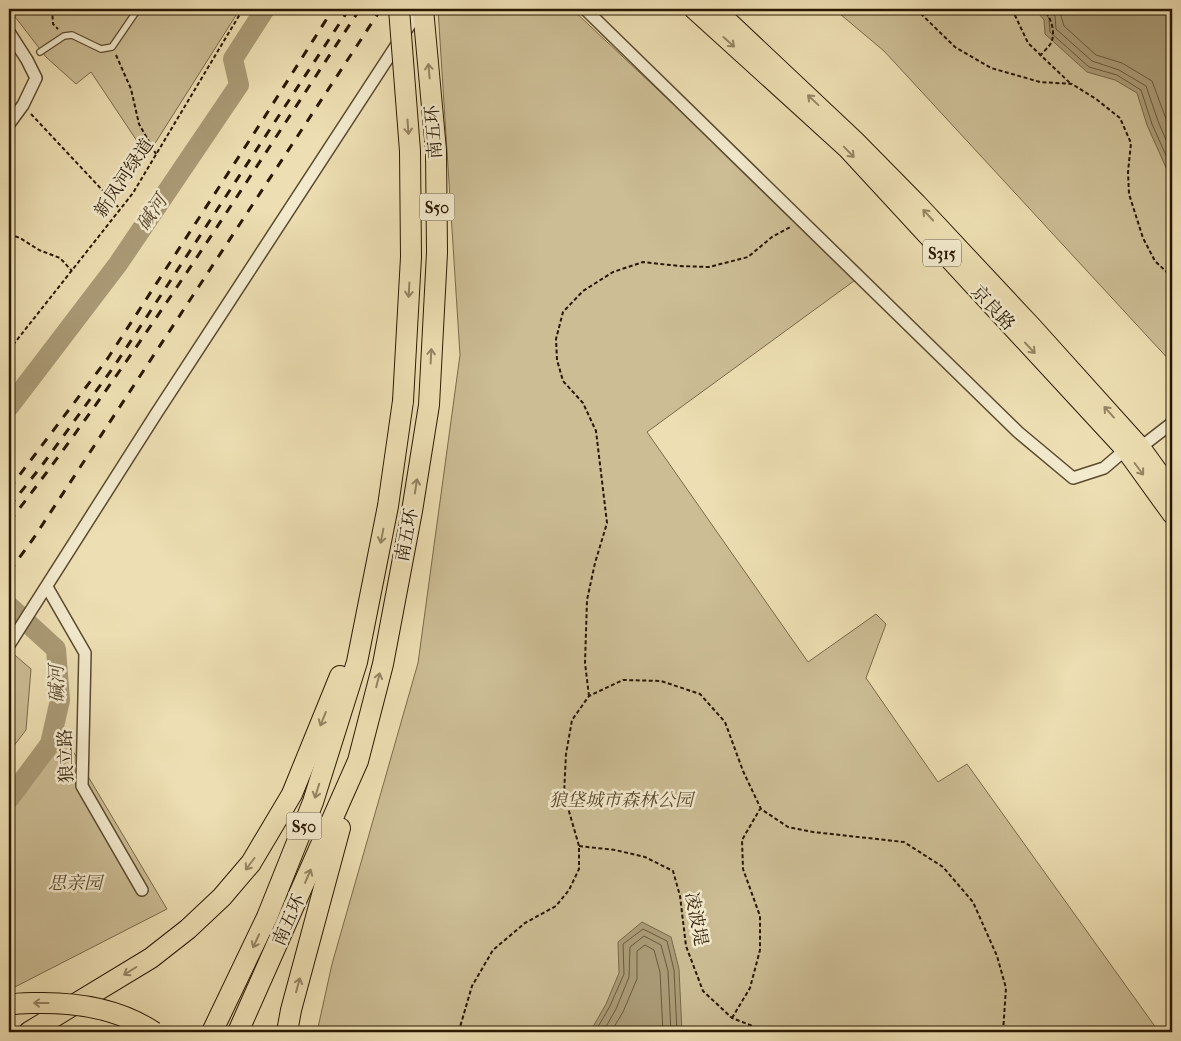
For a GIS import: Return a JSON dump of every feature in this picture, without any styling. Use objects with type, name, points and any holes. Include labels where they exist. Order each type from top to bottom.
[{"type":"highway","name":"南五环","points":[[212,1032],[267,917],[314,802],[357,662],[388,506],[403,401],[411,257],[410,151],[399,9]]},
{"type":"highway","name":"南五环","points":[[238,1032],[358,761],[383,664],[412,511],[429,405],[437,253],[436,150],[422,9]]},
{"type":"highway","points":[[29,1032],[151,958],[188,929],[216,903],[252,863],[292,794],[367,609]]},
{"type":"highway","points":[[286,1032],[358,761]]},
{"type":"highway","points":[[9,1005],[46,1002],[89,1006],[129,1018],[154,1032]]},
{"type":"main road","name":"京良路","points":[[693,9],[846,148],[1172,490]]},
{"type":"main road","name":"京良路","points":[[716,9],[856,141],[1033,327],[1133,449],[1172,515]]},
{"type":"street","points":[[9,644],[162,406],[422,9]]},
{"type":"street","points":[[585,9],[1018,432],[1073,478],[1104,468],[1172,423]]},
{"type":"street","points":[[9,32],[36,78],[23,105],[9,124]]},
{"type":"street","name":"狼立路","points":[[46,587],[85,653],[82,786],[142,890]]},
{"type":"lane","points":[[40,52],[64,36],[72,35],[101,49],[112,47],[138,9]]},
{"type":"path","points":[[52,9],[53,24],[64,36]]},
{"type":"path","name":"新凤河绿道","points":[[9,350],[132,193],[243,9]]},
{"type":"path","points":[[916,9],[955,47],[990,68],[1040,82],[1072,84]]},
{"type":"path","points":[[1012,9],[1028,43],[1040,56],[1072,84],[1096,99],[1120,118],[1130,143],[1129,194],[1143,238],[1155,261],[1172,277]]},
{"type":"path","points":[[1040,56],[1051,43],[1053,30],[1044,9]]},
{"type":"path","points":[[112,47],[131,89],[139,124],[156,154]]},
{"type":"path","points":[[23,105],[120,209]]},
{"type":"path","points":[[589,696],[586,663],[587,600],[595,563],[608,523],[596,431],[584,403],[563,381],[557,360],[556,339],[563,312],[583,291],[613,272],[643,262],[709,267],[748,257],[772,237],[801,220]]},
{"type":"path","points":[[9,234],[20,238],[39,250],[60,258],[72,271]]},
{"type":"path","points":[[461,1032],[460,1027],[472,986],[493,950],[525,923],[556,906],[569,890],[579,869],[579,846],[564,794],[566,754],[572,720],[589,696],[623,680],[661,682],[700,694],[724,722],[743,771],[761,809],[788,826],[822,833],[904,842],[943,867],[972,902],[997,956],[1006,988],[1003,1032]]},
{"type":"path","points":[[732,1018],[750,988],[760,950],[760,916],[743,869],[742,840],[761,809]]},
{"type":"path","name":"凌波堤","points":[[579,846],[615,850],[645,857],[673,871],[680,896],[686,946],[703,991],[732,1018],[768,1032]]},
{"type":"green space","points":[[9,9],[240,9],[147,156],[91,72],[76,84],[46,57]]},
{"type":"green space","name":"狼垡城市森林公园","points":[[438,9],[572,9],[858,278],[647,432],[808,662],[876,614],[886,624],[866,678],[938,782],[967,764],[1159,1032],[317,1032],[332,964],[418,663],[460,355]]},
{"type":"green space","points":[[834,9],[1172,9],[1172,363],[884,51]]},
{"type":"green space","points":[[9,650],[31,669],[26,730],[9,752]]},
{"type":"green space","name":"思亲园","points":[[64,736],[167,909],[9,990],[9,814]]},
{"type":"water","points":[[1035,9],[1172,9],[1172,181],[1147,125],[1137,93],[1115,80],[1087,72],[1045,34],[1044,20]]},
{"type":"water","points":[[642,922],[671,937],[679,969],[682,1032],[590,1032],[606,1004],[619,973],[618,942]]},
{"type":"waterway","name":"碱河","points":[[9,407],[118,264],[239,85],[233,59],[265,9]]},
{"type":"waterway","name":"碱河","points":[[9,606],[56,649],[60,700],[50,744],[9,799]]},
{"type":"railway","points":[[9,489],[108,358],[333,9]]},
{"type":"railway","points":[[9,507],[43,464],[115,365],[349,9]]},
{"type":"railway","points":[[9,522],[56,460],[146,333],[360,9]]},
{"type":"railway","points":[[9,572],[33,539],[381,9]]}]
